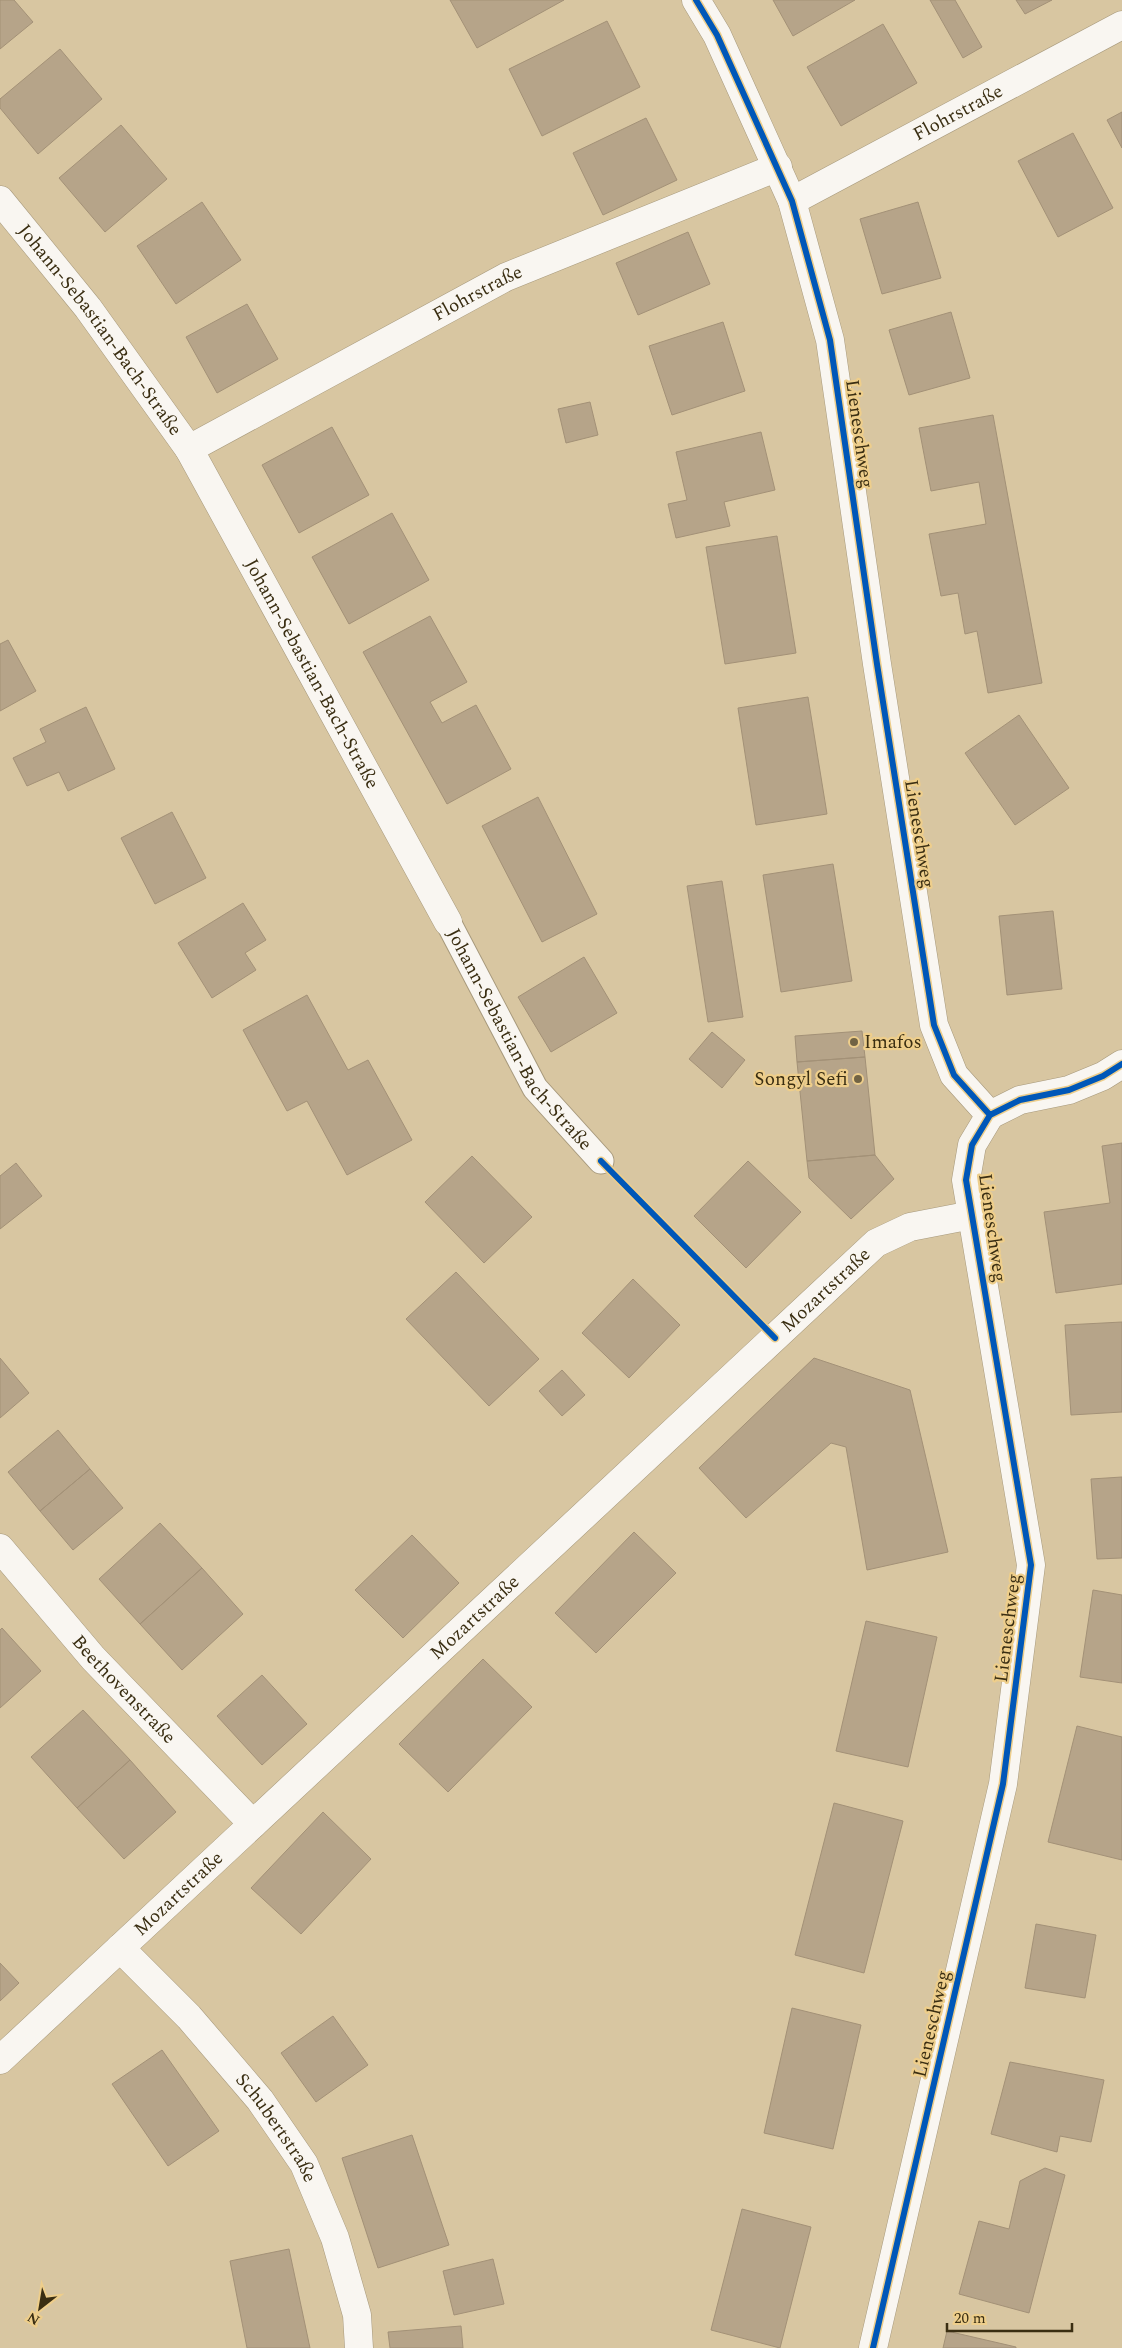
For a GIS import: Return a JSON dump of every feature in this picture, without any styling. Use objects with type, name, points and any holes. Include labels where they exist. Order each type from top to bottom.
[{"type":"street","name":"Lieneschweg","points":[[696,0],[717,35],[792,201],[830,340],[877,664],[934,1025],[954,1075],[990,1115],[972,1145],[966,1180],[1031,1564],[1003,1784],[873,2348]]},
{"type":"street","name":"Flohrstraße","points":[[792,201],[1122,25]]},
{"type":"street","name":"Flohrstraße","points":[[189,449],[506,277],[778,167]]},
{"type":"street","name":"Johann-Sebastian-Bach-Straße","points":[[0,200],[88,308],[189,449],[448,922]]},
{"type":"street","points":[[990,1115],[1020,1100],[1069,1090],[1103,1076],[1122,1064]]},
{"type":"street","name":"Mozartstraße","points":[[0,2060],[876,1243],[910,1226],[972,1215]]},
{"type":"street","name":"Beethovenstraße","points":[[0,1548],[92,1658],[253,1824]]},
{"type":"street","name":"Schubertstraße","points":[[120,1948],[189,2017],[253,2092],[304,2164],[335,2238],[357,2316],[359,2348]]},
{"type":"lane","name":"Johann-Sebastian-Bach-Straße","points":[[448,922],[535,1088],[601,1161]]},
{"type":"path","points":[[601,1161],[775,1338]]},
{"type":"building","points":[[0,0],[14,0],[33,22],[0,49]]},
{"type":"building","points":[[450,0],[564,0],[477,48]]},
{"type":"building","points":[[773,0],[855,0],[793,36]]},
{"type":"building","points":[[930,0],[955,0],[982,47],[963,58]]},
{"type":"building","points":[[1016,0],[1052,0],[1025,14]]},
{"type":"building","points":[[607,21],[640,87],[542,136],[509,69]]},
{"type":"building","points":[[883,24],[917,83],[841,126],[807,67]]},
{"type":"building","points":[[60,49],[102,99],[38,154],[0,108],[0,99]]},
{"type":"building","points":[[1122,112],[1122,148],[1107,120]]},
{"type":"building","points":[[646,118],[677,180],[603,215],[573,153]]},
{"type":"building","points":[[121,125],[167,179],[105,232],[59,178]]},
{"type":"building","points":[[1073,133],[1113,208],[1058,237],[1018,161]]},
{"type":"building","points":[[202,202],[241,260],[176,304],[137,246]]},
{"type":"building","points":[[918,202],[941,278],[882,294],[860,219]]},
{"type":"building","points":[[688,232],[710,284],[638,315],[616,263]]},
{"type":"building","points":[[247,304],[278,359],[217,393],[186,337]]},
{"type":"building","points":[[951,312],[970,378],[909,395],[889,330]]},
{"type":"building","points":[[723,322],[745,391],[672,415],[649,346]]},
{"type":"building","points":[[590,402],[598,435],[566,443],[558,409]]},
{"type":"building","points":[[993,415],[1042,683],[988,693],[977,631],[965,634],[958,593],[941,596],[929,534],[986,524],[979,482],[931,491],[919,428]]},
{"type":"building","points":[[332,427],[369,495],[299,533],[262,465]]},
{"type":"building","points":[[761,432],[775,490],[724,502],[730,526],[676,538],[668,504],[687,500],[676,452]]},
{"type":"building","points":[[392,513],[429,580],[349,624],[312,557]]},
{"type":"building","points":[[777,536],[796,653],[725,664],[706,547]]},
{"type":"building","points":[[430,616],[467,682],[430,702],[442,723],[476,705],[511,769],[447,804],[363,652]]},
{"type":"building","points":[[8,640],[36,691],[0,711],[0,644]]},
{"type":"building","points":[[808,697],[827,814],[756,825],[738,708]]},
{"type":"building","points":[[86,707],[115,769],[68,791],[59,772],[27,786],[13,758],[46,742],[40,729]]},
{"type":"building","points":[[1019,715],[1069,788],[1015,825],[965,753]]},
{"type":"building","points":[[538,797],[597,914],[542,942],[482,826]]},
{"type":"building","points":[[172,812],[206,878],[155,904],[121,838]]},
{"type":"building","points":[[833,864],[852,981],[781,992],[763,875]]},
{"type":"building","points":[[722,881],[743,1017],[708,1022],[687,886]]},
{"type":"building","points":[[243,903],[266,940],[245,953],[256,970],[212,998],[178,943]]},
{"type":"building","points":[[1053,911],[1062,989],[1007,995],[999,916]]},
{"type":"building","points":[[584,957],[617,1013],[551,1052],[518,997]]},
{"type":"building","points":[[307,995],[348,1070],[368,1060],[412,1140],[347,1175],[307,1101],[287,1111],[243,1030]]},
{"type":"building","points":[[862,1031],[865,1057],[797,1062],[795,1036]]},
{"type":"building","points":[[712,1032],[745,1060],[722,1088],[689,1059]]},
{"type":"building","points":[[865,1057],[875,1155],[807,1161],[797,1062]]},
{"type":"building","points":[[1122,1143],[1122,1284],[1056,1293],[1044,1212],[1110,1203],[1102,1146]]},
{"type":"building","points":[[875,1155],[894,1179],[851,1219],[809,1178],[807,1161]]},
{"type":"building","points":[[472,1156],[532,1217],[484,1263],[425,1202]]},
{"type":"building","points":[[748,1161],[801,1212],[746,1268],[694,1216]]},
{"type":"building","points":[[16,1163],[42,1196],[0,1229],[0,1176]]},
{"type":"building","points":[[456,1272],[539,1359],[489,1406],[406,1319]]},
{"type":"building","points":[[633,1279],[680,1325],[629,1378],[582,1333]]},
{"type":"building","points":[[1122,1322],[1122,1412],[1071,1415],[1065,1325]]},
{"type":"building","points":[[0,1358],[29,1393],[0,1418]]},
{"type":"building","points":[[814,1358],[910,1390],[948,1552],[867,1570],[846,1447],[831,1443],[746,1518],[699,1468]]},
{"type":"building","points":[[562,1370],[585,1395],[562,1416],[539,1391]]},
{"type":"building","points":[[58,1430],[90,1469],[40,1511],[8,1472]]},
{"type":"building","points":[[90,1469],[123,1508],[73,1550],[40,1511]]},
{"type":"building","points":[[1122,1477],[1122,1558],[1097,1559],[1091,1479]]},
{"type":"building","points":[[160,1523],[202,1568],[140,1624],[99,1579]]},
{"type":"building","points":[[634,1532],[676,1573],[596,1653],[555,1613]]},
{"type":"building","points":[[412,1535],[459,1583],[403,1638],[355,1590]]},
{"type":"building","points":[[202,1568],[243,1614],[182,1670],[140,1624]]},
{"type":"building","points":[[1093,1590],[1122,1595],[1122,1683],[1080,1677]]},
{"type":"building","points":[[866,1621],[937,1637],[908,1767],[836,1751]]},
{"type":"building","points":[[2,1628],[41,1671],[0,1708],[0,1630]]},
{"type":"building","points":[[483,1659],[532,1707],[448,1792],[399,1744]]},
{"type":"building","points":[[262,1675],[307,1724],[262,1765],[217,1716]]},
{"type":"building","points":[[83,1710],[130,1760],[77,1808],[31,1757]]},
{"type":"building","points":[[1077,1726],[1122,1737],[1122,1860],[1048,1842]]},
{"type":"building","points":[[130,1760],[176,1812],[124,1859],[77,1808]]},
{"type":"building","points":[[834,1803],[903,1821],[864,1973],[795,1955]]},
{"type":"building","points":[[323,1812],[371,1859],[301,1934],[251,1888]]},
{"type":"building","points":[[1036,1924],[1096,1935],[1085,1998],[1025,1988]]},
{"type":"building","points":[[0,1963],[19,1983],[0,2001]]},
{"type":"building","points":[[792,2008],[861,2025],[833,2149],[764,2133]]},
{"type":"building","points":[[333,2016],[368,2065],[316,2102],[281,2053]]},
{"type":"building","points":[[162,2050],[219,2131],[168,2166],[112,2084]]},
{"type":"building","points":[[1010,2062],[1104,2080],[1091,2142],[1060,2136],[1057,2152],[991,2134]]},
{"type":"building","points":[[412,2135],[449,2245],[378,2268],[342,2158]]},
{"type":"building","points":[[1045,2168],[1065,2175],[1029,2313],[959,2294],[979,2221],[1009,2229],[1020,2181]]},
{"type":"building","points":[[742,2209],[811,2227],[780,2348],[711,2330]]},
{"type":"building","points":[[289,2249],[310,2348],[247,2348],[230,2261]]},
{"type":"building","points":[[493,2259],[504,2304],[454,2315],[443,2271]]},
{"type":"building","points":[[461,2326],[463,2348],[390,2348],[388,2332]]},
{"type":"building","points":[[947,2331],[1016,2347],[1016,2348],[943,2348]]},
{"type":"cycle path","points":[[696,0],[717,35],[792,201],[830,340],[877,664],[934,1025],[954,1075],[990,1115]]},
{"type":"cycle path","points":[[990,1115],[1020,1100],[1069,1090],[1103,1076],[1122,1064]]},
{"type":"cycle path","points":[[873,2348],[1003,1784],[1031,1565],[966,1180],[972,1145],[990,1115]]},
{"type":"cycle path","points":[[601,1161],[775,1338]]},
{"type":"place","name":"Imafos","points":[[854,1042]]},
{"type":"place","name":"Songyl Sefi","points":[[858,1079]]}]
